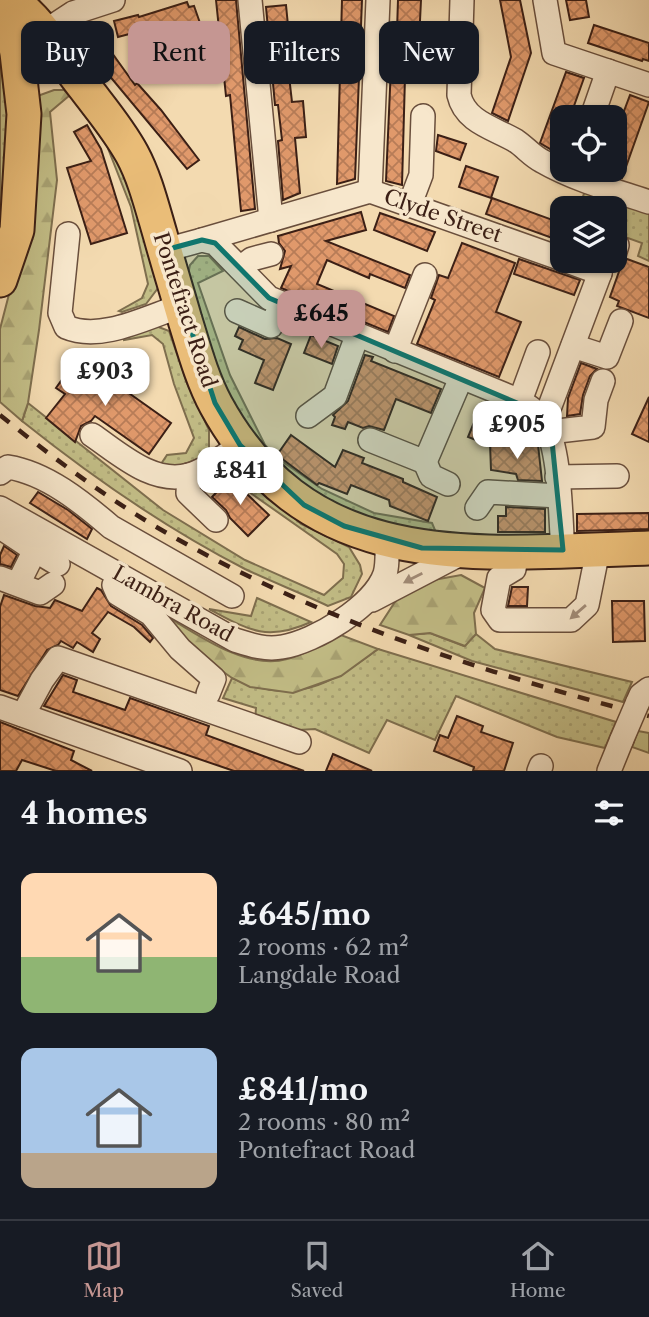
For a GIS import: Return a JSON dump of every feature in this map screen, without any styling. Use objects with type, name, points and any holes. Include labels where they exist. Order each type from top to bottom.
[{"type":"highway","points":[[0,280],[17,230],[24,114],[19,35],[4,0]]},
{"type":"highway","name":"Pontefract Road","points":[[11,0],[19,35]]},
{"type":"highway","points":[[22,96],[39,84]]},
{"type":"highway","name":"Pontefract Road","points":[[78,84],[113,124],[133,156],[149,195],[196,356],[215,403],[240,444],[276,484],[304,505],[344,526],[387,542],[466,551],[649,548]]},
{"type":"street","points":[[19,35],[113,0]]},
{"type":"street","points":[[250,0],[271,220]]},
{"type":"street","points":[[370,191],[378,0]]},
{"type":"street","points":[[462,0],[459,95],[462,106],[468,116],[519,143],[539,160],[550,164]]},
{"type":"street","points":[[545,0],[554,53],[649,85]]},
{"type":"street","points":[[596,105],[608,71]]},
{"type":"street","points":[[410,204],[421,175],[423,116]]},
{"type":"street","points":[[597,182],[649,202]]},
{"type":"street","name":"Clyde Street","points":[[165,250],[370,191],[550,255]]},
{"type":"street","points":[[68,234],[60,313],[66,327],[79,333],[97,333],[181,306]]},
{"type":"street","points":[[202,240],[215,243],[260,291],[285,306],[520,401],[536,411],[547,427],[552,441],[563,550]]},
{"type":"street","points":[[240,268],[252,259],[271,254]]},
{"type":"street","points":[[547,427],[573,346],[605,273]]},
{"type":"street","points":[[395,351],[425,275]]},
{"type":"street","points":[[237,311],[271,326],[285,306]]},
{"type":"street","points":[[277,338],[285,306]]},
{"type":"street","points":[[573,346],[607,357],[621,321]]},
{"type":"street","points":[[307,416],[335,396],[357,336]]},
{"type":"street","points":[[520,401],[538,352]]},
{"type":"street","points":[[425,462],[461,378]]},
{"type":"street","points":[[547,427],[593,427],[596,400],[603,381]]},
{"type":"street","points":[[92,435],[143,470],[167,477],[189,475],[213,463],[240,444]]},
{"type":"street","points":[[370,440],[425,462],[431,475],[448,484]]},
{"type":"street","points":[[0,473],[8,467],[40,476],[94,512],[111,527],[232,596]]},
{"type":"street","points":[[477,508],[488,492],[614,468]]},
{"type":"street","points":[[189,475],[188,493],[216,520]]},
{"type":"street","name":"Lambra Road","points":[[0,508],[235,640],[256,647],[281,647],[306,641],[360,606],[377,589],[384,577],[387,542]]},
{"type":"street","points":[[0,527],[33,549],[56,574],[40,593],[9,581],[33,554],[33,549]]},
{"type":"street","points":[[517,551],[514,569],[499,578],[493,610],[500,620],[571,620],[587,605],[598,550]]},
{"type":"street","points":[[360,606],[466,551]]},
{"type":"street","points":[[119,575],[114,585],[118,594],[151,614],[180,649],[214,679],[208,694]]},
{"type":"street","points":[[23,715],[42,680],[58,659],[299,742]]},
{"type":"street","points":[[609,771],[643,696]]},
{"type":"street","points":[[0,707],[155,767],[180,771]]},
{"type":"highlighted area","points":[[202,240],[215,243],[269,298],[536,411],[552,441],[563,550],[422,548],[344,526],[304,505],[240,445],[215,403],[165,250]]},
{"type":"green space","points":[[0,51],[14,126],[3,235],[0,199]]},
{"type":"green space","points":[[54,90],[64,90],[70,95],[50,112],[57,180],[39,330],[28,403],[22,421],[0,402],[0,329],[29,217],[32,98]]},
{"type":"green space","points":[[71,94],[108,142],[127,180],[158,288],[146,304],[122,312],[119,311],[142,298],[148,284],[131,207],[107,146]]},
{"type":"green space","points":[[587,185],[617,196],[583,196]]},
{"type":"green space","points":[[627,200],[649,208],[649,261],[638,256],[642,243],[627,238]]},
{"type":"green space","points":[[198,256],[209,256],[223,271],[198,283],[230,375],[265,445],[276,457],[322,489],[374,513],[432,523],[437,535],[372,524],[289,477],[235,412],[213,365],[187,279],[190,265]]},
{"type":"green space","points":[[156,326],[169,331],[187,383],[209,430],[209,455],[179,466],[161,464],[167,455],[186,453],[194,438],[163,344],[152,335],[124,340],[123,335]]},
{"type":"green space","points":[[28,403],[163,510],[245,560],[324,595],[343,578],[344,564],[337,554],[252,494],[224,469],[239,469],[301,524],[349,547],[360,565],[362,574],[351,597],[328,606],[245,569],[186,536],[102,482],[22,421]]},
{"type":"green space","points":[[461,575],[485,588],[474,613],[476,634],[465,646],[430,633],[409,635],[380,625],[406,585]]},
{"type":"green space","points":[[257,598],[311,622],[282,631],[258,631],[235,623],[209,609],[251,616]]},
{"type":"green space","points":[[158,611],[219,647],[254,659],[287,659],[308,652],[341,635],[378,649],[341,676],[293,693],[250,687],[205,659]]},
{"type":"green space","points":[[430,633],[464,646],[476,634],[495,649],[632,682],[623,702],[472,661],[409,635]]},
{"type":"green space","points":[[378,649],[616,722],[605,748],[557,737],[456,696],[435,740],[387,720],[369,753],[315,729],[281,731],[255,721],[256,708],[223,698],[232,678],[274,690],[309,688],[343,673]]},
{"type":"green space","points":[[638,731],[649,733],[649,753],[632,747]]},
{"type":"building","points":[[216,0],[236,0],[255,209],[241,211],[230,95],[226,96],[225,84],[230,84],[230,21],[218,21]]},
{"type":"building","points":[[342,0],[362,0],[361,21],[341,21]]},
{"type":"building","points":[[398,0],[421,0],[420,21],[397,21]]},
{"type":"building","points":[[500,0],[520,0],[531,53],[508,121],[492,113],[511,57]]},
{"type":"building","points":[[566,0],[586,0],[589,17],[570,20]]},
{"type":"building","points":[[187,2],[189,7],[194,6],[199,21],[128,21],[128,34],[118,37],[114,21],[138,15],[139,17]]},
{"type":"building","points":[[286,5],[288,21],[267,21],[266,7]]},
{"type":"building","points":[[594,25],[649,43],[649,61],[588,43]]},
{"type":"building","points":[[114,56],[128,75],[128,84],[138,84],[199,160],[187,169],[114,81]]},
{"type":"building","points":[[566,72],[584,78],[574,105],[554,105]]},
{"type":"building","points":[[273,84],[290,84],[292,102],[303,101],[306,137],[295,138],[300,193],[283,200],[278,141],[282,140],[278,105],[275,105]]},
{"type":"building","points":[[340,84],[359,84],[355,179],[337,184]]},
{"type":"building","points":[[390,84],[405,84],[402,185],[386,181]]},
{"type":"building","points":[[630,95],[649,102],[627,164],[627,105]]},
{"type":"building","points":[[550,116],[550,149],[540,143]]},
{"type":"building","points":[[87,125],[101,149],[127,233],[91,244],[67,168],[91,161],[74,132]]},
{"type":"building","points":[[438,135],[466,144],[460,160],[436,151]]},
{"type":"building","points":[[466,166],[498,177],[491,198],[459,187]]},
{"type":"building","points":[[492,198],[550,219],[550,237],[486,214]]},
{"type":"building","points":[[361,212],[366,230],[326,241],[410,275],[405,288],[370,274],[369,278],[327,260],[317,284],[394,316],[388,332],[281,288],[291,266],[280,269],[285,251],[278,236]]},
{"type":"building","points":[[380,213],[435,232],[427,251],[374,230]]},
{"type":"building","points":[[462,243],[515,263],[496,312],[521,322],[499,377],[417,344],[435,300],[431,298],[439,275],[448,278]]},
{"type":"building","points":[[519,259],[550,270],[550,273],[560,273],[580,280],[574,295],[514,274]]},
{"type":"building","points":[[627,259],[649,267],[649,318],[617,306],[619,301],[610,297],[619,273],[627,273]]},
{"type":"building","points":[[239,327],[265,339],[277,338],[291,344],[273,390],[255,383],[264,360],[239,349],[243,340],[235,336]]},
{"type":"building","points":[[311,335],[338,346],[332,364],[304,353]]},
{"type":"building","points":[[365,355],[373,357],[371,361],[441,389],[431,413],[396,399],[384,430],[369,426],[363,428],[348,422],[345,429],[332,425],[335,417],[333,415],[348,401]]},
{"type":"building","points":[[78,357],[171,423],[149,454],[95,416],[81,426],[75,442],[46,418],[65,394],[56,388]]},
{"type":"building","points":[[581,363],[597,369],[590,376],[580,414],[567,416],[568,398]]},
{"type":"building","points":[[649,397],[649,442],[632,434]]},
{"type":"building","points":[[482,403],[495,408],[481,442],[468,437]]},
{"type":"building","points":[[291,435],[335,467],[343,450],[364,458],[362,463],[403,479],[403,482],[437,497],[428,521],[390,506],[389,500],[351,485],[347,494],[319,483],[317,485],[277,455]]},
{"type":"building","points":[[490,443],[538,445],[542,481],[518,480],[516,474],[491,470]]},
{"type":"building","points":[[230,478],[269,515],[248,536],[212,497]]},
{"type":"building","points":[[38,492],[68,510],[92,529],[87,539],[30,503]]},
{"type":"building","points":[[506,507],[545,509],[545,532],[498,532],[498,516],[506,516]]},
{"type":"building","points":[[649,513],[649,529],[577,531],[577,514]]},
{"type":"building","points":[[4,546],[17,555],[11,567],[0,564]]},
{"type":"building","points":[[512,587],[528,587],[527,606],[508,606]]},
{"type":"building","points":[[97,588],[111,606],[142,625],[153,638],[150,642],[134,627],[108,612],[92,633],[100,639],[93,652],[77,642],[73,648],[61,641],[47,650],[18,696],[0,690],[0,607],[4,595],[35,606],[50,608],[55,600],[82,611]]},
{"type":"building","points":[[612,601],[644,601],[645,641],[613,642]]},
{"type":"building","points":[[63,675],[77,680],[73,692],[125,710],[130,698],[209,726],[206,735],[304,771],[234,771],[44,706]]},
{"type":"building","points":[[457,716],[483,726],[481,732],[513,743],[504,771],[473,771],[474,767],[434,751],[440,735],[448,738]]},
{"type":"building","points":[[0,722],[74,751],[71,760],[92,771],[56,771],[22,760],[16,771],[0,771]]},
{"type":"building","points":[[333,754],[372,771],[326,771]]},
{"type":"railway","points":[[0,415],[80,476],[143,519],[222,563],[280,591],[340,617],[462,661],[649,716]]}]
